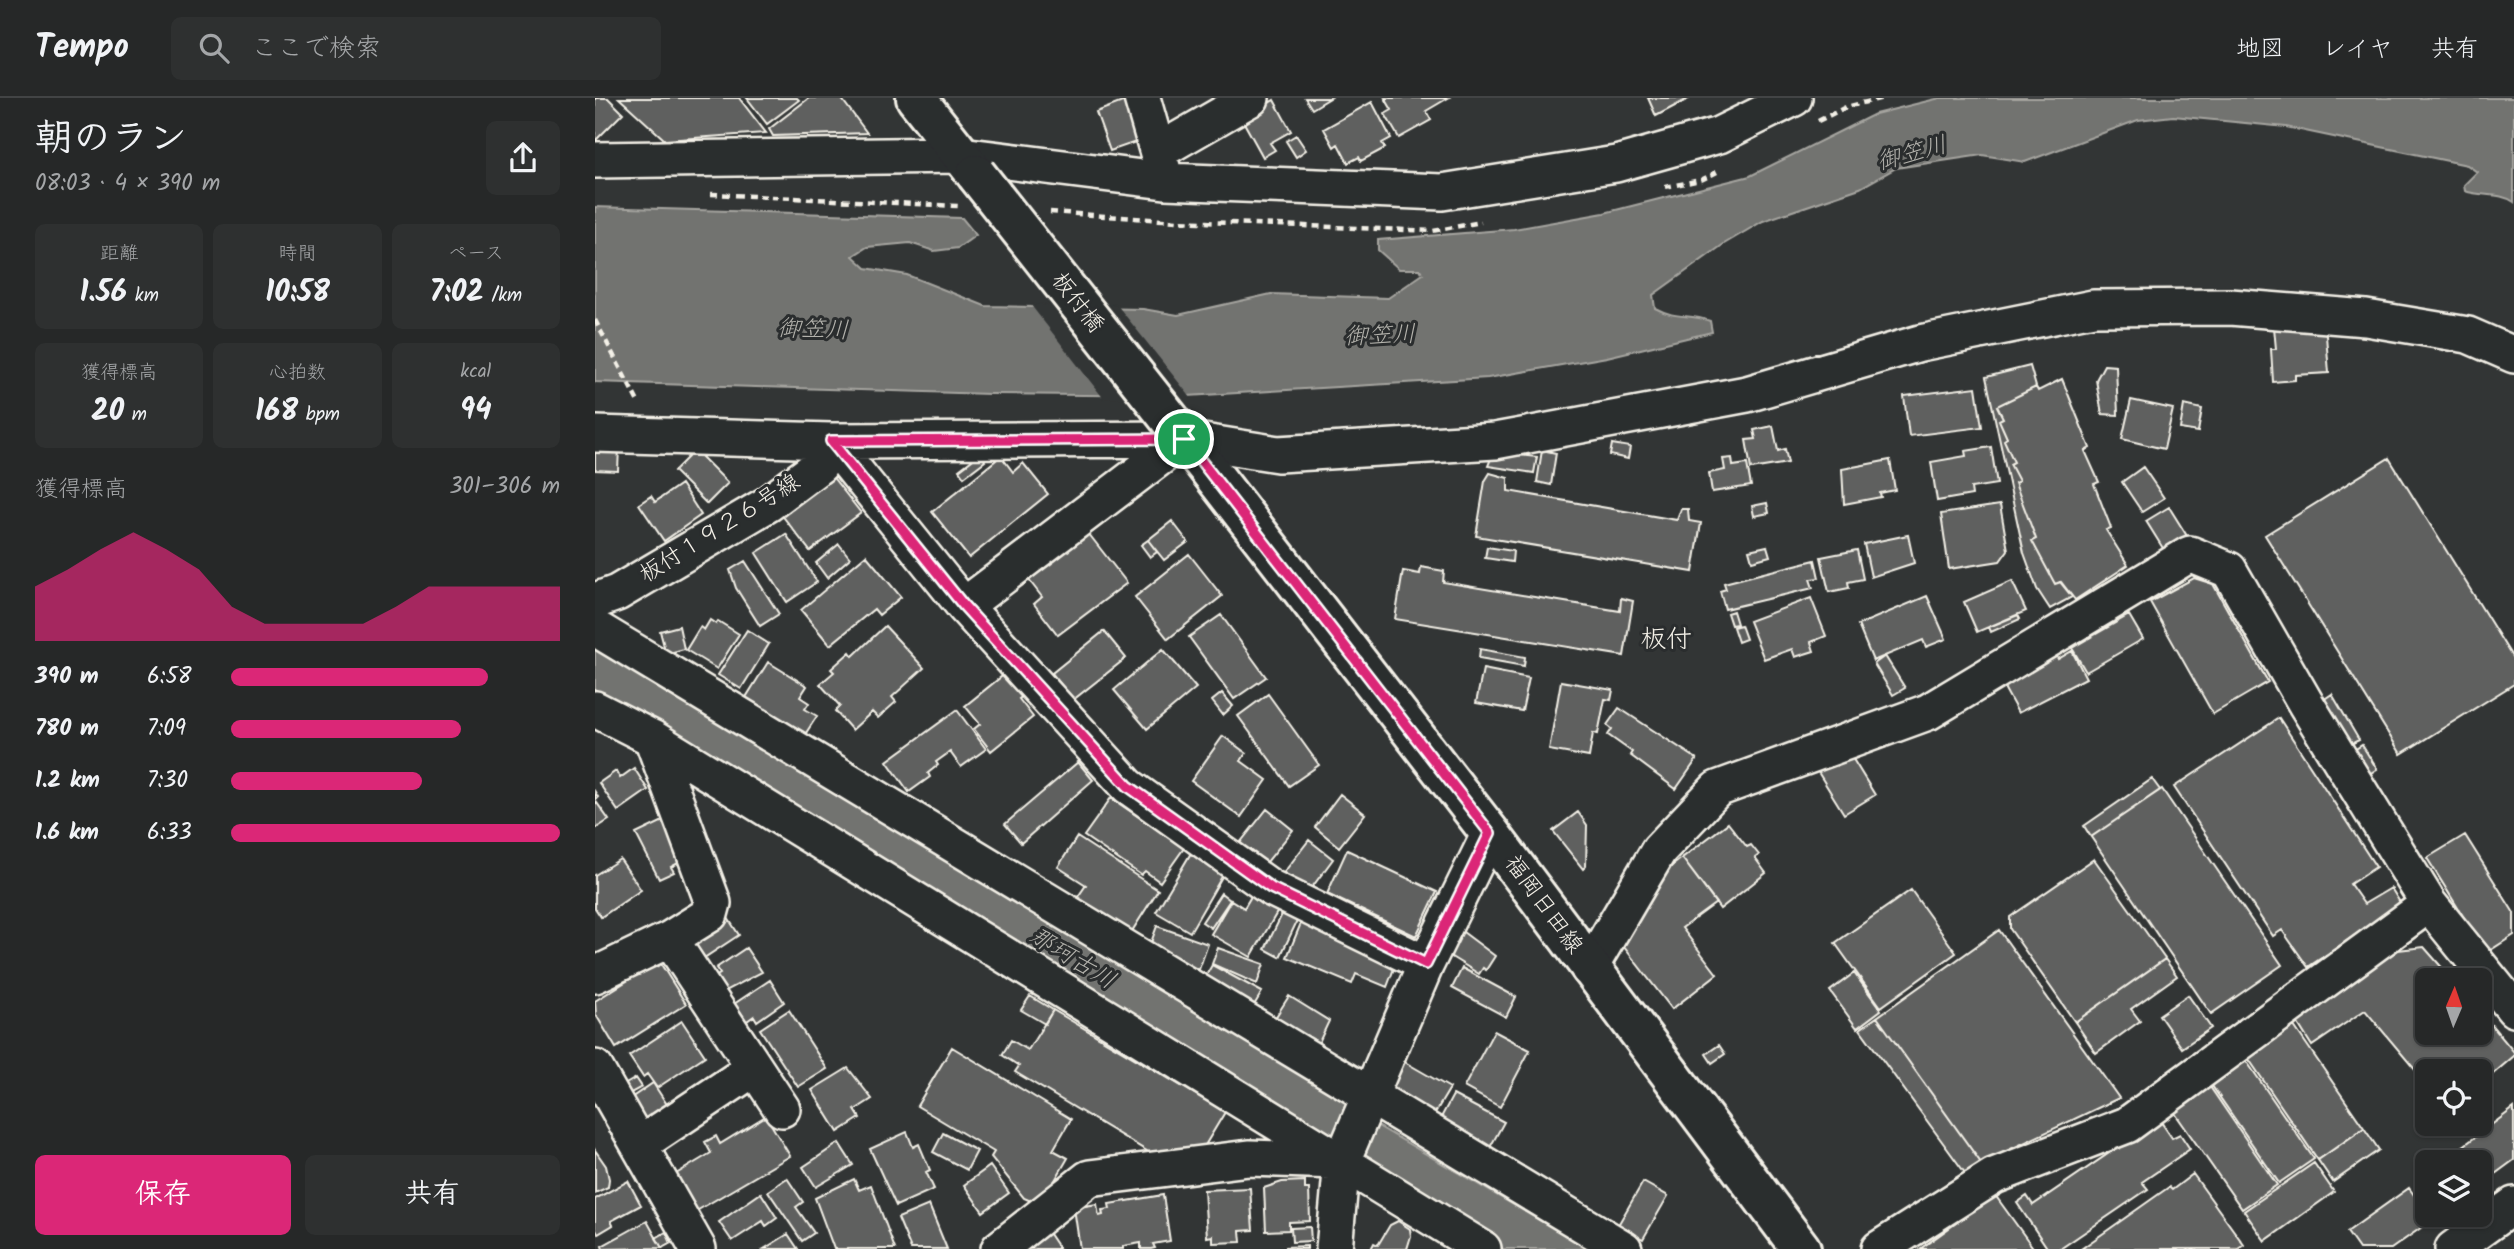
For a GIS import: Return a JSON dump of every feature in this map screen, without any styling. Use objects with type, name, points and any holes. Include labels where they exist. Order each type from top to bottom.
[{"type":"main road","points":[[916,98],[969,165]]},
{"type":"main road","name":"板付橋","points":[[969,165],[1181,435]]},
{"type":"main road","name":"福岡日田線","points":[[1181,435],[1490,833],[1589,969],[1801,1249]]},
{"type":"street","points":[[1142,98],[1162,166]]},
{"type":"street","points":[[1162,166],[1251,98]]},
{"type":"street","points":[[595,160],[1162,166],[1442,192],[1616,164],[1719,135],[1794,98]]},
{"type":"street","points":[[595,434],[831,441],[1181,435],[1277,454],[1495,441],[1747,394],[1920,343],[2094,308],[2230,307],[2366,318],[2467,335],[2514,355]]},
{"type":"street","points":[[964,606],[1181,435]]},
{"type":"street","points":[[831,441],[964,606],[1128,786],[1271,888],[1426,964]]},
{"type":"street","name":"板付１９２６号線","points":[[595,601],[617,593],[768,504],[820,465],[831,441]]},
{"type":"street","points":[[1589,969],[1659,850],[1717,789],[1928,712],[2190,554],[2229,570],[2306,704],[2429,904],[2514,1009]]},
{"type":"street","points":[[595,628],[1624,1249]]},
{"type":"street","points":[[595,709],[652,738],[1483,1249]]},
{"type":"street","points":[[595,975],[670,939],[710,914],[713,902],[652,738]]},
{"type":"street","points":[[1334,1249],[1342,1161],[1426,964],[1490,833]]},
{"type":"street","points":[[1879,1249],[1994,1176],[2127,1125],[2429,904]]},
{"type":"street","points":[[670,939],[753,1069],[782,1109]]},
{"type":"street","points":[[595,1068],[698,1249]]},
{"type":"street","points":[[639,1145],[753,1069]]},
{"type":"street","points":[[999,1249],[1089,1178],[1249,1158],[1342,1161]]},
{"type":"street","points":[[2453,1249],[2514,1205]]},
{"type":"path","points":[[595,320],[644,414]]},
{"type":"water","name":"御笠川","points":[[1940,98],[2514,98],[2514,202],[2503,197],[2465,191],[2464,185],[2477,172],[2467,165],[2286,127],[2173,116],[2138,120],[2025,162],[1982,155],[1896,168],[1860,188],[1763,221],[1724,244],[1653,295],[1655,308],[1670,314],[1710,321],[1712,332],[1607,357],[1488,378],[1187,396],[990,394],[595,382],[595,207],[962,218],[976,235],[958,248],[934,251],[910,243],[867,247],[853,256],[866,268],[907,275],[985,306],[1143,309],[1178,315],[1271,294],[1388,298],[1423,274],[1420,269],[1399,269],[1378,250],[1378,240],[1514,229],[1604,213],[1750,176],[1875,114]]},
{"type":"water","name":"那珂古川","points":[[595,643],[1338,1091],[1371,1122],[1589,1249],[1498,1249],[595,699]]},
{"type":"pier","points":[[1030,304],[1117,305],[1192,399],[1104,399]]},
{"type":"building","points":[[595,98],[608,98],[623,113],[595,141]]},
{"type":"building","points":[[619,98],[739,98],[766,133],[665,140]]},
{"type":"building","points":[[747,98],[797,98],[799,100],[767,124]]},
{"type":"building","points":[[809,98],[841,98],[867,133],[773,136],[769,129]]},
{"type":"building","points":[[1305,98],[1330,98],[1312,109]]},
{"type":"building","points":[[1385,98],[1448,98],[1426,111],[1431,120],[1399,138],[1385,114],[1392,110]]},
{"type":"building","points":[[1648,98],[1690,98],[1656,116]]},
{"type":"building","points":[[1274,100],[1291,131],[1270,143],[1275,150],[1263,157],[1238,112],[1259,109]]},
{"type":"building","points":[[1125,101],[1139,141],[1110,151],[1096,112]]},
{"type":"building","points":[[1372,102],[1391,138],[1382,143],[1385,148],[1361,161],[1359,157],[1348,163],[1338,144],[1334,147],[1324,129]]},
{"type":"building","points":[[1296,135],[1306,150],[1296,157],[1286,141]]},
{"type":"building","points":[[2325,323],[2329,373],[2295,375],[2295,380],[2273,382],[2271,349],[2276,349],[2274,327]]},
{"type":"building","points":[[2104,365],[2116,366],[2118,415],[2102,414],[2096,380]]},
{"type":"building","points":[[2030,366],[2036,387],[1997,406],[2003,418],[1999,420],[2007,438],[2004,440],[2014,462],[2010,464],[2019,481],[2015,483],[2036,539],[2032,541],[2055,584],[2060,582],[2072,597],[2050,609],[2037,589],[2024,553],[1986,377]]},
{"type":"building","points":[[2062,379],[2090,448],[2085,451],[2099,482],[2094,484],[2111,528],[2106,530],[2128,565],[2075,600],[2061,582],[2055,584],[2032,541],[2036,539],[2015,483],[2019,481],[2010,464],[2014,462],[2004,440],[2007,438],[1999,420],[2003,418],[1997,406],[2036,387],[2038,391]]},
{"type":"building","points":[[1976,387],[1982,427],[1909,436],[1904,396]]},
{"type":"building","points":[[2131,400],[2173,409],[2164,449],[2122,439]]},
{"type":"building","points":[[2184,405],[2202,409],[2198,432],[2180,429]]},
{"type":"building","points":[[1773,426],[1778,451],[1785,449],[1788,463],[1751,469],[1746,440],[1756,439],[1754,430]]},
{"type":"building","points":[[1612,444],[1630,447],[1628,459],[1610,455]]},
{"type":"building","points":[[595,446],[619,447],[618,471],[595,470]]},
{"type":"building","points":[[1991,447],[1997,484],[1971,488],[1972,495],[1937,501],[1931,462],[1966,456],[1965,451]]},
{"type":"building","points":[[695,450],[728,483],[707,504],[674,471]]},
{"type":"building","points":[[1542,450],[1556,453],[1551,485],[1537,482]]},
{"type":"building","points":[[980,454],[985,461],[964,477],[959,470]]},
{"type":"building","points":[[1508,454],[1537,457],[1534,473],[1488,466],[1492,456]]},
{"type":"building","points":[[1001,456],[1013,472],[1023,463],[1048,494],[969,558],[932,512]]},
{"type":"building","points":[[1732,458],[1733,466],[1747,464],[1751,486],[1712,492],[1709,473],[1725,470],[1723,459]]},
{"type":"building","points":[[2389,458],[2514,660],[2514,684],[2401,754],[2265,535]]},
{"type":"building","points":[[1890,460],[1895,490],[1880,493],[1881,497],[1844,504],[1842,469]]},
{"type":"building","points":[[2143,467],[2164,498],[2142,512],[2122,482]]},
{"type":"building","points":[[1490,473],[1508,478],[1508,491],[1677,520],[1681,509],[1688,509],[1689,521],[1701,523],[1693,572],[1476,536],[1485,481]]},
{"type":"building","points":[[831,475],[861,513],[810,551],[781,514]]},
{"type":"building","points":[[681,484],[701,515],[664,541],[639,504],[651,496],[655,502]]},
{"type":"building","points":[[1767,503],[1769,513],[1754,516],[1752,506]]},
{"type":"building","points":[[2000,505],[2008,550],[2000,561],[1949,569],[1941,514]]},
{"type":"building","points":[[2169,507],[2187,536],[2164,550],[2146,521]]},
{"type":"building","points":[[1172,521],[1188,542],[1164,560],[1148,540]]},
{"type":"building","points":[[1085,529],[1127,583],[1058,635],[1034,604],[1042,597],[1025,575]]},
{"type":"building","points":[[786,534],[817,582],[787,602],[756,553]]},
{"type":"building","points":[[1908,535],[1914,563],[1871,577],[1864,544]]},
{"type":"building","points":[[1148,540],[1157,552],[1150,557],[1141,545]]},
{"type":"building","points":[[839,544],[850,558],[827,578],[816,563]]},
{"type":"building","points":[[1767,546],[1770,556],[1752,561],[1749,550]]},
{"type":"building","points":[[1487,547],[1513,551],[1512,562],[1485,558]]},
{"type":"building","points":[[1857,550],[1863,579],[1848,582],[1849,588],[1829,592],[1821,557]]},
{"type":"building","points":[[1189,554],[1222,596],[1168,639],[1135,597]]},
{"type":"building","points":[[866,555],[901,597],[879,615],[874,609],[830,645],[801,610]]},
{"type":"building","points":[[1815,560],[1819,578],[1810,579],[1813,588],[1725,609],[1720,591],[1726,589],[1724,583]]},
{"type":"building","points":[[745,561],[779,614],[760,626],[736,588],[730,570]]},
{"type":"building","points":[[1421,567],[1444,571],[1443,582],[1620,611],[1621,598],[1633,601],[1624,656],[1395,619],[1403,571],[1420,574]]},
{"type":"building","points":[[2194,578],[2213,584],[2268,682],[2213,714],[2150,602]]},
{"type":"building","points":[[2012,581],[2026,611],[1977,632],[1964,602]]},
{"type":"building","points":[[1927,596],[1946,639],[1926,647],[1923,640],[1873,661],[1858,625]]},
{"type":"building","points":[[1811,598],[1826,636],[1811,642],[1814,651],[1795,657],[1792,649],[1764,659],[1749,621]]},
{"type":"building","points":[[1733,611],[1737,624],[1731,625],[1727,613]]},
{"type":"building","points":[[1221,615],[1266,677],[1234,699],[1189,637]]},
{"type":"building","points":[[2018,615],[2020,619],[1991,632],[1989,627]]},
{"type":"building","points":[[2129,615],[2143,639],[2086,672],[2072,648]]},
{"type":"building","points":[[710,620],[716,624],[718,621],[739,634],[717,669],[686,650],[700,627],[704,630]]},
{"type":"building","points":[[1741,625],[1746,639],[1738,642],[1733,627]]},
{"type":"building","points":[[679,626],[684,649],[666,654],[660,631]]},
{"type":"building","points":[[885,626],[924,668],[892,697],[896,702],[878,718],[872,712],[852,730],[835,711],[840,706],[820,684],[834,672],[831,669],[850,652],[853,656]]},
{"type":"building","points":[[747,630],[769,644],[741,689],[718,675]]},
{"type":"building","points":[[1104,631],[1126,658],[1073,700],[1052,673]]},
{"type":"building","points":[[1163,649],[1196,688],[1147,729],[1114,690]]},
{"type":"building","points":[[1480,649],[1525,657],[1524,666],[1479,658]]},
{"type":"building","points":[[2072,651],[2086,678],[2018,713],[2002,684],[2056,655],[2058,659]]},
{"type":"building","points":[[1885,656],[1905,688],[1893,695],[1874,664]]},
{"type":"building","points":[[768,662],[807,686],[800,697],[809,703],[805,709],[817,716],[804,736],[745,699]]},
{"type":"building","points":[[1483,669],[1529,678],[1522,711],[1476,703]]},
{"type":"building","points":[[1006,673],[1024,695],[1019,699],[1033,717],[991,751],[974,729],[980,724],[965,706]]},
{"type":"building","points":[[1561,681],[1613,690],[1611,700],[1605,699],[1598,734],[1593,733],[1589,757],[1549,750]]},
{"type":"building","points":[[1222,693],[1233,706],[1223,715],[1212,701]]},
{"type":"building","points":[[1268,694],[1319,765],[1289,786],[1238,716]]},
{"type":"building","points":[[2332,694],[2359,740],[2349,745],[2323,700]]},
{"type":"building","points":[[1619,708],[1697,759],[1676,789],[1608,735],[1612,729],[1607,725]]},
{"type":"building","points":[[957,710],[986,749],[961,767],[950,752],[936,762],[938,765],[928,773],[930,777],[909,792],[887,761]]},
{"type":"building","points":[[2279,718],[2376,867],[2350,884],[2364,904],[2391,888],[2401,904],[2308,967],[2282,930],[2273,936],[2174,787]]},
{"type":"building","points":[[1223,736],[1246,753],[1241,761],[1267,780],[1241,817],[1191,781]]},
{"type":"building","points":[[2362,745],[2377,769],[2363,778],[2348,754]]},
{"type":"building","points":[[1848,751],[1875,795],[1844,814],[1813,764]]},
{"type":"building","points":[[1078,762],[1093,780],[1021,843],[1005,824]]},
{"type":"building","points":[[634,768],[648,790],[618,811],[599,783],[616,771],[620,778]]},
{"type":"building","points":[[2152,779],[2160,790],[2091,837],[2084,826]]},
{"type":"building","points":[[2162,789],[2282,965],[2211,1014],[2091,837]]},
{"type":"building","points":[[1340,794],[1365,814],[1339,847],[1315,827]]},
{"type":"building","points":[[1111,798],[1184,848],[1160,882],[1145,871],[1141,875],[1084,836]]},
{"type":"building","points":[[595,800],[609,820],[595,829]]},
{"type":"building","points":[[1267,809],[1293,830],[1263,867],[1236,848]]},
{"type":"building","points":[[1578,812],[1587,825],[1586,866],[1583,869],[1553,831]]},
{"type":"building","points":[[663,821],[684,860],[671,867],[674,872],[659,879],[636,834]]},
{"type":"building","points":[[1728,823],[1747,847],[1751,845],[1759,855],[1755,858],[1766,873],[1720,909],[1682,858]]},
{"type":"building","points":[[2465,835],[2514,913],[2514,935],[2486,953],[2427,858]]},
{"type":"building","points":[[1077,837],[1158,890],[1127,939],[1073,904],[1086,885],[1058,867]]},
{"type":"building","points":[[1309,840],[1333,859],[1307,894],[1282,875]]},
{"type":"building","points":[[1347,850],[1437,892],[1416,936],[1327,894]]},
{"type":"building","points":[[1191,853],[1224,873],[1190,932],[1156,912]]},
{"type":"building","points":[[1682,858],[1716,903],[1682,928],[1717,974],[1672,1009],[1617,938],[1649,884]]},
{"type":"building","points":[[620,859],[641,890],[601,917],[595,908],[595,875]]},
{"type":"building","points":[[2094,859],[2165,959],[2075,1022],[2010,929],[2010,917]]},
{"type":"building","points":[[1911,890],[1956,953],[1881,1007],[1835,943]]},
{"type":"building","points":[[1221,893],[1230,900],[1211,928],[1202,922]]},
{"type":"building","points":[[1253,893],[1279,909],[1251,957],[1211,934],[1231,900],[1244,908]]},
{"type":"building","points":[[1284,910],[1299,917],[1280,957],[1265,949]]},
{"type":"building","points":[[726,915],[739,935],[701,960],[691,945]]},
{"type":"building","points":[[1301,923],[1396,963],[1387,987],[1356,974],[1352,984],[1287,957]]},
{"type":"building","points":[[1157,926],[1208,944],[1198,972],[1149,948]]},
{"type":"building","points":[[1455,926],[1495,956],[1486,970],[1483,968],[1479,974],[1440,950]]},
{"type":"building","points":[[1999,930],[2119,1098],[1981,1163],[1877,1017]]},
{"type":"building","points":[[2424,947],[2442,968],[2415,968],[2415,1045],[2492,1045],[2492,1025],[2514,1052],[2514,1056],[2492,1075],[2492,1059],[2415,1059],[2415,1070],[2365,1010],[2312,1046],[2295,1019],[2398,950]]},
{"type":"building","points":[[746,948],[762,972],[722,993],[713,978],[720,974],[716,968]]},
{"type":"building","points":[[1218,948],[1264,964],[1257,984],[1212,964]]},
{"type":"building","points":[[2165,959],[2177,976],[2131,1009],[2140,1021],[2096,1053],[2075,1022]]},
{"type":"building","points":[[659,961],[686,1004],[616,1048],[596,1015],[595,1001]]},
{"type":"building","points":[[1212,965],[1262,992],[1250,1012],[1201,984]]},
{"type":"building","points":[[1462,968],[1516,997],[1506,1017],[1452,988]]},
{"type":"building","points":[[1854,973],[1881,1010],[1857,1028],[1830,991]]},
{"type":"building","points":[[770,980],[784,1002],[757,1021],[754,1016],[740,1026],[728,1008]]},
{"type":"building","points":[[2188,995],[2211,1028],[2182,1048],[2159,1015]]},
{"type":"building","points":[[1030,996],[1053,1010],[1045,1024],[1021,1010]]},
{"type":"building","points":[[1289,996],[1329,1021],[1313,1055],[1270,1026]]},
{"type":"building","points":[[789,1010],[827,1069],[798,1087],[760,1029]]},
{"type":"building","points":[[1053,1010],[1225,1112],[1198,1157],[1176,1159],[1161,1150],[1157,1157],[1015,1072],[1019,1066],[1002,1055],[1011,1040],[1028,1050]]},
{"type":"building","points":[[1877,1017],[1981,1163],[1965,1173],[1860,1029]]},
{"type":"building","points":[[682,1021],[705,1056],[657,1088],[647,1074],[643,1077],[629,1056]]},
{"type":"building","points":[[2294,1026],[2364,1128],[2318,1160],[2248,1058]]},
{"type":"building","points":[[1494,1031],[1530,1050],[1500,1107],[1464,1087]]},
{"type":"building","points":[[1719,1045],[1725,1054],[1712,1063],[1706,1054]]},
{"type":"building","points":[[952,1047],[1071,1119],[1053,1150],[1068,1158],[1051,1187],[1031,1201],[1024,1198],[991,1157],[994,1152],[917,1106]]},
{"type":"building","points":[[2245,1059],[2314,1159],[2279,1183],[2210,1083]]},
{"type":"building","points":[[1403,1061],[1450,1088],[1429,1123],[1382,1096]]},
{"type":"building","points":[[848,1068],[872,1099],[855,1110],[860,1118],[838,1132],[812,1090]]},
{"type":"building","points":[[636,1078],[642,1087],[629,1094],[624,1085]]},
{"type":"building","points":[[653,1083],[668,1106],[648,1119],[640,1117],[628,1100]]},
{"type":"building","points":[[2208,1084],[2277,1185],[2242,1209],[2172,1109]]},
{"type":"building","points":[[1453,1095],[1504,1122],[1487,1153],[1437,1125]]},
{"type":"building","points":[[2514,1108],[2514,1160],[2492,1176],[2492,1150],[2458,1150],[2477,1136],[2492,1136],[2492,1124]]},
{"type":"building","points":[[766,1116],[790,1156],[693,1213],[671,1177],[711,1153],[705,1142],[716,1136],[720,1144]]},
{"type":"building","points":[[2159,1119],[2172,1138],[2180,1134],[2190,1149],[2142,1182],[2148,1189],[2060,1249],[2048,1249],[2017,1203],[2027,1196],[2033,1205]]},
{"type":"building","points":[[2364,1128],[2379,1150],[2333,1182],[2318,1160]]},
{"type":"building","points":[[907,1132],[913,1147],[919,1144],[930,1170],[926,1172],[934,1189],[896,1206],[870,1149]]},
{"type":"building","points":[[943,1133],[977,1151],[967,1170],[933,1152]]},
{"type":"building","points":[[839,1143],[853,1165],[816,1187],[803,1167]]},
{"type":"building","points":[[595,1150],[606,1166],[609,1179],[608,1187],[595,1193]]},
{"type":"building","points":[[2314,1163],[2334,1192],[2265,1241],[2244,1211]]},
{"type":"building","points":[[990,1166],[1009,1193],[983,1212],[964,1185]]},
{"type":"building","points":[[2193,1174],[2244,1245],[2238,1249],[2081,1249],[2169,1187],[2172,1190]]},
{"type":"building","points":[[787,1178],[803,1202],[796,1207],[814,1233],[802,1241],[768,1191]]},
{"type":"building","points":[[854,1179],[859,1190],[871,1185],[895,1249],[834,1249],[815,1198]]},
{"type":"building","points":[[628,1181],[641,1205],[611,1221],[613,1225],[598,1234],[595,1228],[595,1199]]},
{"type":"building","points":[[1305,1181],[1305,1189],[1309,1189],[1310,1221],[1289,1222],[1289,1230],[1266,1231],[1264,1188],[1282,1182]]},
{"type":"building","points":[[1643,1182],[1668,1196],[1643,1239],[1618,1225]]},
{"type":"building","points":[[1250,1188],[1253,1230],[1240,1231],[1241,1242],[1213,1243],[1213,1236],[1207,1237],[1204,1190]]},
{"type":"building","points":[[2409,1188],[2415,1196],[2415,1227],[2422,1227],[2391,1249],[2359,1249],[2347,1232]]},
{"type":"building","points":[[761,1193],[777,1218],[766,1226],[763,1221],[732,1241],[719,1222]]},
{"type":"building","points":[[1163,1195],[1170,1241],[1153,1244],[1155,1248],[1151,1249],[1141,1249],[1141,1243],[1123,1246],[1123,1249],[1080,1249],[1074,1208],[1097,1204],[1099,1216],[1103,1215],[1102,1210],[1110,1209],[1109,1204]]},
{"type":"building","points":[[1995,1195],[2034,1249],[1920,1249]]},
{"type":"building","points":[[929,1205],[947,1249],[911,1249],[898,1218]]},
{"type":"building","points":[[647,1221],[662,1248],[603,1249],[602,1246]]},
{"type":"building","points":[[1398,1221],[1410,1229],[1407,1249],[1371,1249],[1374,1243],[1378,1245],[1390,1225]]},
{"type":"building","points":[[1310,1227],[1311,1241],[1292,1242],[1291,1228]]},
{"type":"building","points":[[1045,1228],[1059,1249],[1015,1249]]},
{"type":"building","points":[[666,1232],[671,1243],[662,1248],[656,1238]]},
{"type":"building","points":[[788,1234],[798,1249],[764,1249]]},
{"type":"building","points":[[1307,1246],[1307,1249],[1286,1249],[1286,1247]]},
{"type":"district","name":"板付","points":[[1666,640]]},
{"type":"route","points":[[1184,439],[1490,833],[1426,964],[1271,888],[1128,786],[964,606],[831,441],[1184,439]]}]
